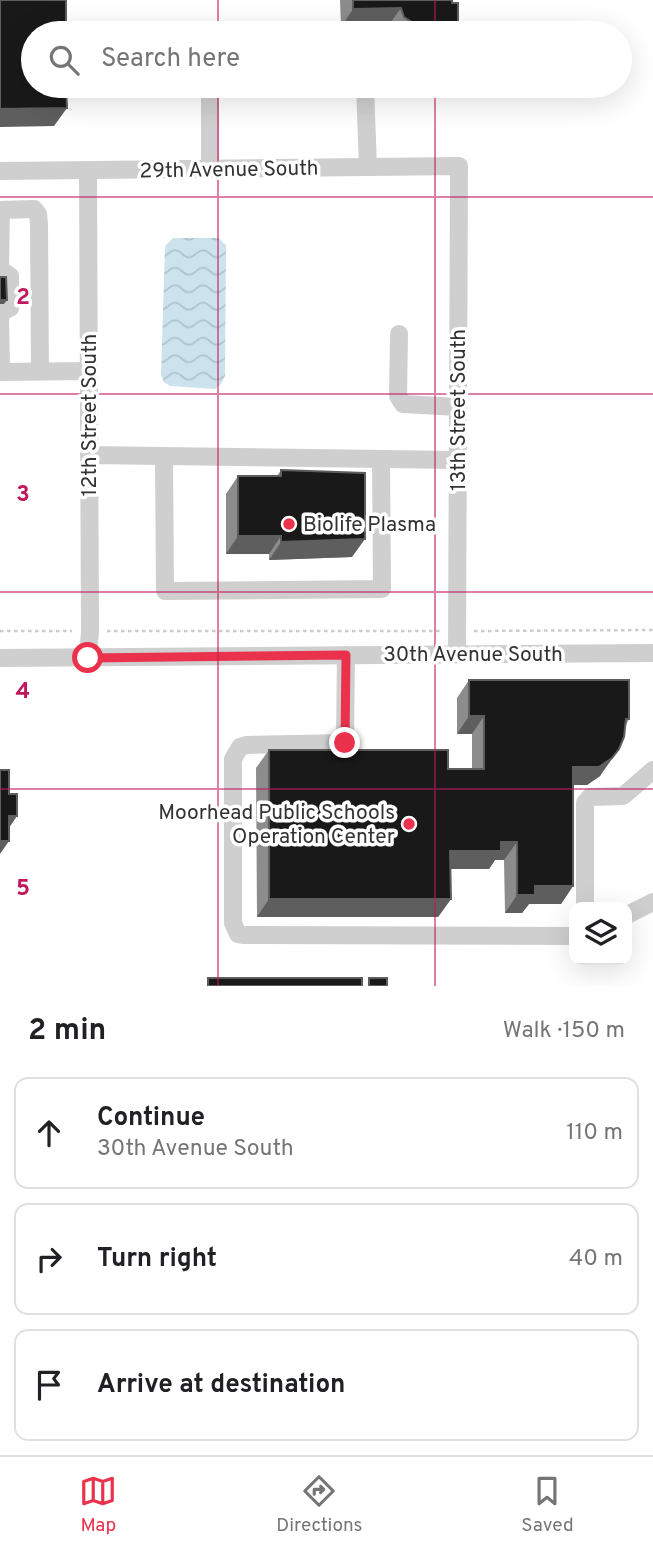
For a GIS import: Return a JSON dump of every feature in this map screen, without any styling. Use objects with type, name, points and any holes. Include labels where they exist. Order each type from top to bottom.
[{"type":"street","points":[[210,98],[210,169]]},
{"type":"street","points":[[365,98],[368,167]]},
{"type":"street","name":"29th Avenue South","points":[[0,171],[459,166]]},
{"type":"street","name":"13th Street South","points":[[457,654],[459,166]]},
{"type":"street","name":"12th Street South","points":[[88,658],[89,171]]},
{"type":"street","points":[[40,372],[38,214],[34,209],[1,210],[0,269],[10,276],[10,308],[0,313],[1,372],[40,372],[89,371]]},
{"type":"street","points":[[399,334],[398,396],[403,404],[458,407]]},
{"type":"street","points":[[89,455],[458,460]]},
{"type":"street","points":[[164,456],[165,591],[382,589],[381,459]]},
{"type":"street","name":"30th Avenue South","points":[[0,658],[653,653]]},
{"type":"street","points":[[346,655],[345,743],[247,745],[240,747],[233,760],[233,923],[238,934],[569,936]]},
{"type":"street","points":[[585,902],[585,803],[590,797],[623,796],[653,770]]},
{"type":"street","points":[[632,912],[653,902]]},
{"type":"path","points":[[0,631],[653,630]]},
{"type":"water","points":[[173,238],[218,238],[226,245],[225,376],[215,389],[170,386],[164,382],[161,375],[165,246]]},
{"type":"building","points":[[0,0],[66,0],[66,21],[21,21],[21,98],[67,98],[67,108],[0,109]]},
{"type":"building","points":[[353,0],[452,0],[452,3],[458,3],[458,21],[410,21],[404,17],[401,8],[353,9]]},
{"type":"building","points":[[0,277],[6,277],[7,300],[0,300]]},
{"type":"building","name":"Biolife Plasma","points":[[281,470],[365,473],[365,539],[281,542],[281,536],[238,536],[238,476],[281,476]]},
{"type":"building","name":"Moorhead Public Schools Operation Center","points":[[469,680],[629,680],[629,719],[626,719],[624,737],[619,749],[599,767],[573,767],[573,886],[535,886],[535,895],[517,895],[517,842],[501,842],[501,851],[450,851],[451,899],[269,899],[269,750],[448,750],[448,769],[484,769],[484,716],[469,716]]},
{"type":"building","points":[[0,770],[9,770],[9,794],[17,794],[17,816],[9,816],[9,841],[0,841]]},
{"type":"building","points":[[208,978],[362,978],[362,986],[208,986]]},
{"type":"building","points":[[369,978],[387,978],[387,986],[369,986]]},
{"type":"place","name":"Biolife Plasma","points":[[289,524]]},
{"type":"place","name":"Moorhead Public Schools Operation Center","points":[[409,824]]},
{"type":"route","points":[[88,658],[346,655],[345,743]]}]
